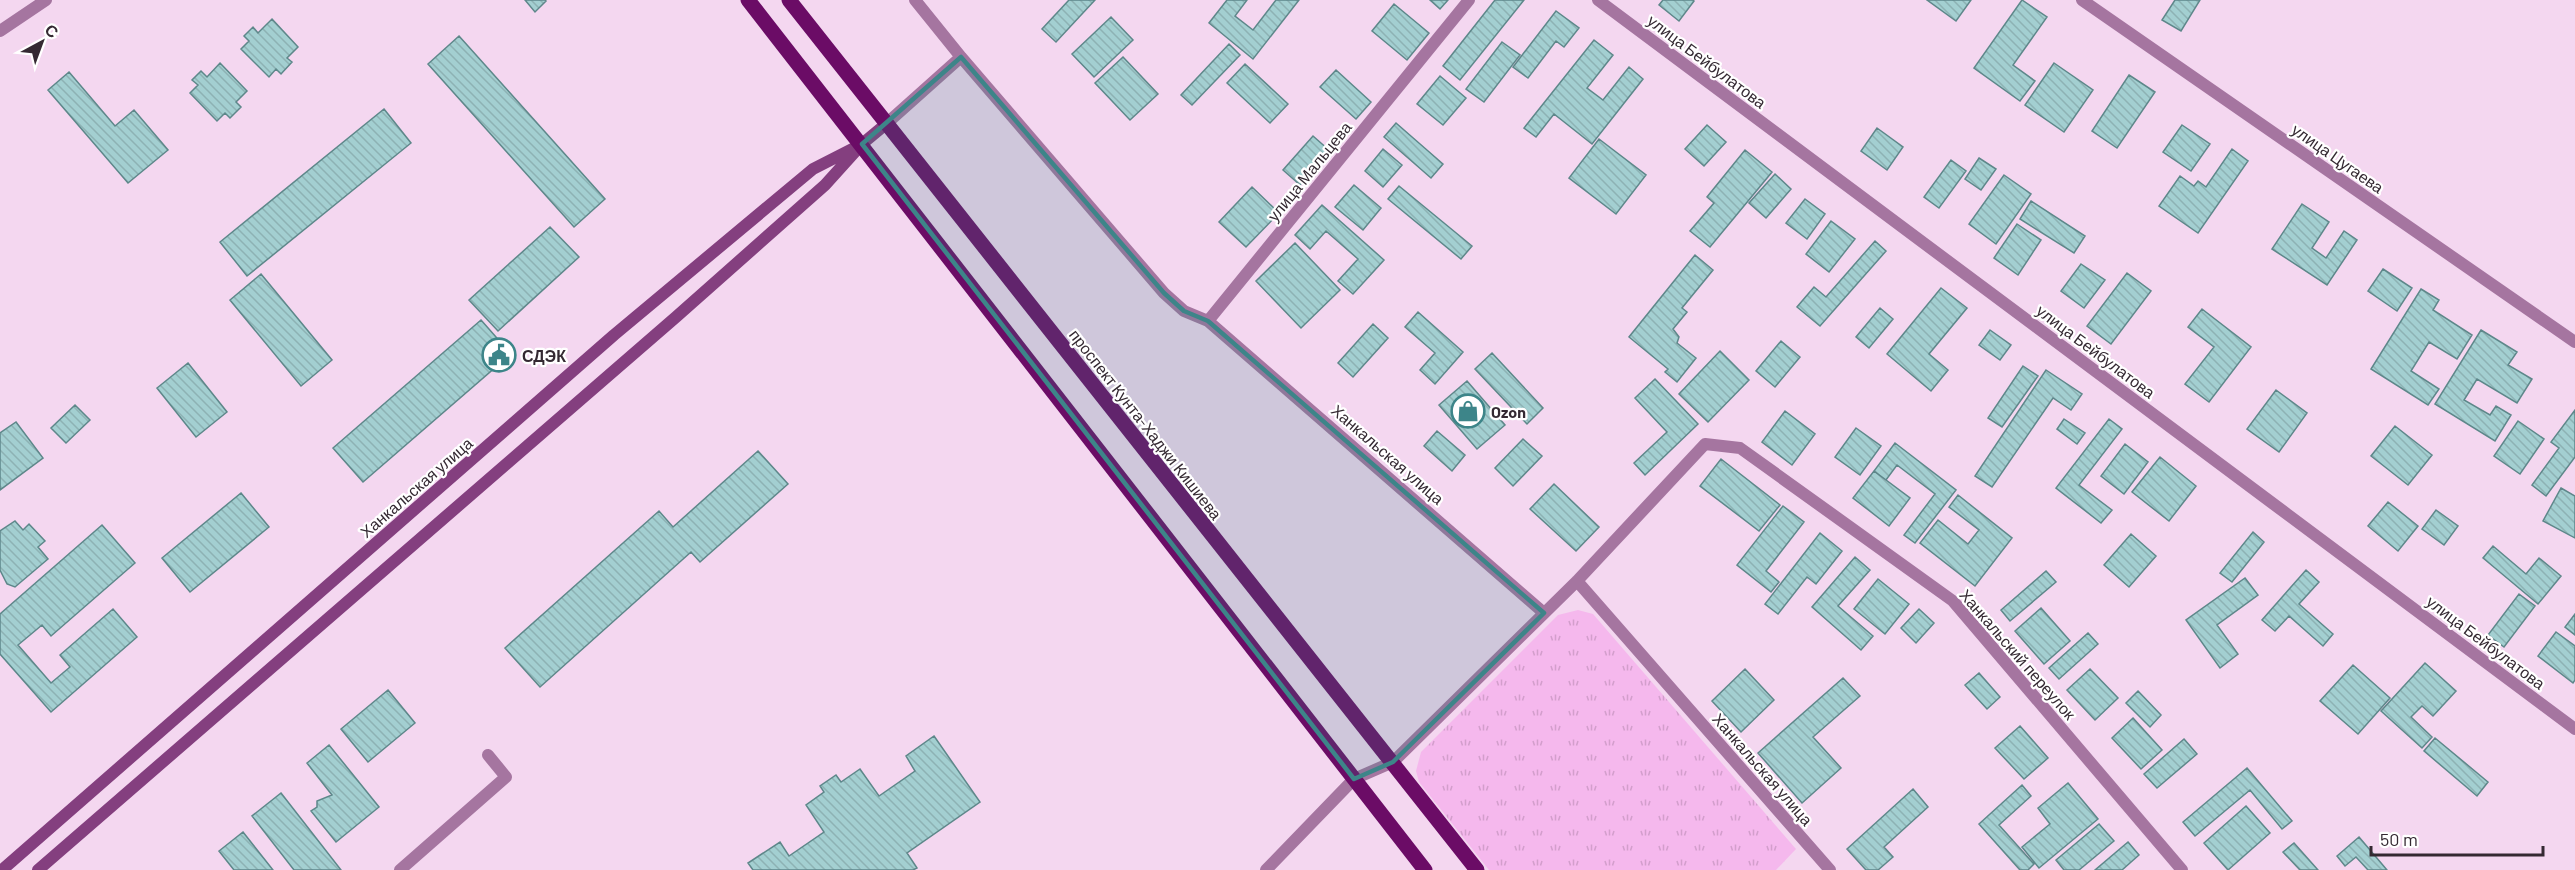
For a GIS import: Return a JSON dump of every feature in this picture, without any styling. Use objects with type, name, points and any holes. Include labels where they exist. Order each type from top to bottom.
[{"type":"main road","points":[[748,0],[1425,870]]},
{"type":"main road","name":"проспект Кунта-Хаджи Кишиева","points":[[789,0],[1477,870]]},
{"type":"street","points":[[0,31],[46,0]]},
{"type":"street","points":[[915,0],[961,57],[1164,292],[1184,311],[1208,321]]},
{"type":"street","name":"улица Мальцева","points":[[1208,321],[1469,0]]},
{"type":"street","name":"улица Бейбулатова","points":[[1598,0],[2575,729]]},
{"type":"street","name":"улица Цугаева","points":[[2082,0],[2575,342]]},
{"type":"street","points":[[886,124],[961,57]]},
{"type":"street","name":"Ханкальская улица","points":[[38,870],[676,317],[825,185],[862,144],[886,124]]},
{"type":"street","name":"Ханкальская улица","points":[[2,870],[614,334],[813,169],[862,144]]},
{"type":"street","name":"Ханкальская улица","points":[[1208,321],[1544,614]]},
{"type":"street","name":"Ханкальский переулок","points":[[1577,581],[1706,444],[1740,448],[1953,601],[2181,870]]},
{"type":"street","points":[[1266,870],[1354,779],[1393,762],[1577,581]]},
{"type":"street","name":"Ханкальская улица","points":[[1577,581],[1830,870]]},
{"type":"street","points":[[400,870],[506,777],[488,755]]},
{"type":"highlighted area","points":[[961,57],[1164,293],[1184,311],[1208,321],[1544,613],[1393,762],[1354,779],[862,144]]},
{"type":"green space","points":[[1578,610],[1593,614],[1796,849],[1776,870],[1489,870],[1419,782],[1416,771],[1421,752],[1558,615]]},
{"type":"building","points":[[525,0],[545,0],[546,1],[535,12]]},
{"type":"building","points":[[1069,0],[1095,0],[1056,42],[1042,29]]},
{"type":"building","points":[[1227,0],[1247,0],[1235,16],[1253,30],[1276,0],[1299,0],[1253,59],[1209,23]]},
{"type":"building","points":[[1430,0],[1448,0],[1440,9]]},
{"type":"building","points":[[1495,0],[1524,0],[1460,80],[1443,66]]},
{"type":"building","points":[[1663,0],[1694,1],[1679,21],[1659,5]]},
{"type":"building","points":[[1927,0],[1971,0],[1956,21]]},
{"type":"building","points":[[2022,0],[2047,17],[2013,65],[2035,81],[2020,101],[1974,68]]},
{"type":"building","points":[[2175,0],[2200,0],[2181,31],[2162,20]]},
{"type":"building","points":[[1394,4],[1429,33],[1407,60],[1372,31]]},
{"type":"building","points":[[1556,11],[1579,28],[1564,47],[1556,41],[1528,78],[1513,67]]},
{"type":"building","points":[[1111,17],[1133,40],[1094,77],[1072,54]]},
{"type":"building","points":[[272,19],[298,47],[287,58],[292,62],[281,74],[276,69],[269,77],[241,49],[249,41],[244,36],[253,27],[258,33]]},
{"type":"building","points":[[459,36],[605,199],[574,227],[428,64]]},
{"type":"building","points":[[1594,40],[1613,55],[1587,88],[1603,100],[1629,67],[1643,79],[1592,144],[1554,114],[1536,137],[1524,128]]},
{"type":"building","points":[[1502,42],[1520,55],[1484,102],[1466,89]]},
{"type":"building","points":[[1229,44],[1240,55],[1192,105],[1181,95]]},
{"type":"building","points":[[1123,57],[1158,94],[1130,120],[1095,83]]},
{"type":"building","points":[[220,63],[247,91],[236,102],[241,107],[230,118],[225,113],[217,121],[190,93],[198,85],[192,80],[201,71],[207,77]]},
{"type":"building","points":[[2054,63],[2093,90],[2064,132],[2025,105]]},
{"type":"building","points":[[1245,64],[1288,104],[1270,123],[1227,83]]},
{"type":"building","points":[[1336,70],[1371,102],[1356,119],[1320,87]]},
{"type":"building","points":[[69,72],[115,126],[134,110],[168,150],[128,183],[48,90]]},
{"type":"building","points":[[2129,75],[2155,92],[2117,148],[2092,131]]},
{"type":"building","points":[[1440,76],[1466,98],[1443,125],[1417,104]]},
{"type":"building","points":[[384,109],[411,143],[247,276],[220,242]]},
{"type":"building","points":[[1396,123],[1443,164],[1431,178],[1384,137]]},
{"type":"building","points":[[1707,125],[1726,142],[1704,166],[1685,149]]},
{"type":"building","points":[[2182,125],[2210,144],[2191,171],[2163,152]]},
{"type":"building","points":[[1877,128],[1903,147],[1887,170],[1861,151]]},
{"type":"building","points":[[1313,136],[1330,151],[1300,185],[1283,170]]},
{"type":"building","points":[[1599,139],[1646,175],[1616,214],[1569,178]]},
{"type":"building","points":[[1383,149],[1402,165],[1383,187],[1365,171]]},
{"type":"building","points":[[2232,149],[2248,161],[2198,233],[2159,206],[2180,176],[2194,186],[2198,181],[2206,187]]},
{"type":"building","points":[[1745,150],[1772,172],[1710,247],[1690,231],[1714,203],[1707,197]]},
{"type":"building","points":[[1979,158],[1996,169],[1981,190],[1965,179]]},
{"type":"building","points":[[1951,160],[1966,171],[1939,208],[1924,197]]},
{"type":"building","points":[[1775,174],[1791,189],[1766,218],[1749,203]]},
{"type":"building","points":[[2004,175],[2031,194],[1996,244],[1969,224]]},
{"type":"building","points":[[1354,185],[1381,208],[1363,230],[1335,207]]},
{"type":"building","points":[[1399,186],[1472,246],[1461,259],[1388,199]]},
{"type":"building","points":[[1252,187],[1279,213],[1246,247],[1219,222]]},
{"type":"building","points":[[1805,199],[1825,214],[1807,239],[1786,223]]},
{"type":"building","points":[[2031,201],[2085,236],[2074,253],[2020,219]]},
{"type":"building","points":[[2302,204],[2329,222],[2312,248],[2326,258],[2344,231],[2357,240],[2327,285],[2272,249]]},
{"type":"building","points":[[1322,205],[1384,260],[1353,294],[1338,281],[1358,259],[1326,231],[1310,249],[1295,235]]},
{"type":"building","points":[[1831,221],[1855,239],[1829,272],[1806,254]]},
{"type":"building","points":[[2017,224],[2041,240],[2018,275],[1994,258]]},
{"type":"building","points":[[550,227],[579,257],[498,331],[469,300]]},
{"type":"building","points":[[1875,241],[1886,251],[1820,326],[1797,307],[1814,287],[1826,297]]},
{"type":"building","points":[[1295,243],[1340,290],[1301,328],[1256,281]]},
{"type":"building","points":[[1695,255],[1713,270],[1682,308],[1687,312],[1673,329],[1679,337],[1677,343],[1696,358],[1677,382],[1665,372],[1668,369],[1629,337]]},
{"type":"building","points":[[2081,264],[2105,280],[2084,308],[2061,291]]},
{"type":"building","points":[[2383,269],[2412,288],[2397,311],[2368,291]]},
{"type":"building","points":[[2127,273],[2151,291],[2111,344],[2087,326]]},
{"type":"building","points":[[261,274],[332,360],[301,386],[230,300]]},
{"type":"building","points":[[1941,288],[1967,308],[1929,354],[1948,370],[1931,391],[1887,354]]},
{"type":"building","points":[[2421,289],[2439,300],[2433,310],[2472,335],[2457,359],[2429,342],[2411,371],[2439,389],[2428,405],[2371,369]]},
{"type":"building","points":[[1880,308],[1893,319],[1869,348],[1856,337]]},
{"type":"building","points":[[2202,309],[2251,347],[2209,402],[2185,384],[2214,347],[2188,327]]},
{"type":"building","points":[[1418,312],[1463,352],[1435,384],[1420,370],[1435,353],[1405,327]]},
{"type":"building","points":[[481,320],[511,354],[363,482],[333,448]]},
{"type":"building","points":[[1373,324],[1388,338],[1353,377],[1338,363]]},
{"type":"building","points":[[1990,330],[2011,345],[2000,360],[1979,345]]},
{"type":"building","points":[[2481,330],[2517,352],[2508,365],[2532,379],[2517,403],[2477,379],[2464,400],[2490,415],[2496,406],[2511,415],[2495,441],[2435,404]]},
{"type":"building","points":[[1781,341],[1800,357],[1775,387],[1756,371]]},
{"type":"building","points":[[1720,351],[1749,380],[1708,422],[1679,394]]},
{"type":"building","points":[[1492,353],[1543,408],[1527,424],[1475,369]]},
{"type":"building","points":[[188,363],[227,412],[196,437],[157,388]]},
{"type":"building","points":[[2023,366],[2038,376],[2002,427],[1988,418]]},
{"type":"building","points":[[2046,370],[2082,394],[2071,410],[2053,398],[1992,487],[1975,476]]},
{"type":"building","points":[[1655,379],[1698,424],[1645,475],[1634,463],[1667,432],[1635,398]]},
{"type":"building","points":[[1467,381],[1505,425],[1477,449],[1439,405]]},
{"type":"building","points":[[2276,390],[2307,413],[2279,452],[2247,429]]},
{"type":"building","points":[[75,405],[90,420],[66,443],[51,428]]},
{"type":"building","points":[[2575,410],[2575,457],[2546,496],[2532,485],[2559,448],[2551,442]]},
{"type":"building","points":[[1785,411],[1815,434],[1792,465],[1762,442]]},
{"type":"building","points":[[2064,419],[2085,433],[2077,444],[2057,429]]},
{"type":"building","points":[[2109,419],[2122,429],[2079,485],[2112,510],[2101,523],[2056,488]]},
{"type":"building","points":[[2518,421],[2544,439],[2520,474],[2494,456]]},
{"type":"building","points":[[16,422],[43,458],[0,490],[0,433]]},
{"type":"building","points":[[2395,426],[2432,455],[2408,485],[2371,456]]},
{"type":"building","points":[[1856,428],[1881,446],[1860,475],[1835,457]]},
{"type":"building","points":[[1437,431],[1465,455],[1452,471],[1424,446]]},
{"type":"building","points":[[1523,439],[1542,456],[1513,486],[1495,468]]},
{"type":"building","points":[[1895,443],[1956,490],[1915,543],[1904,535],[1935,494],[1897,465],[1886,480],[1874,471]]},
{"type":"building","points":[[2125,444],[2148,462],[2124,494],[2101,476]]},
{"type":"building","points":[[758,451],[788,484],[700,562],[691,552],[540,687],[505,648],[659,511],[673,527]]},
{"type":"building","points":[[2160,457],[2196,486],[2169,521],[2132,492]]},
{"type":"building","points":[[1721,459],[1780,505],[1759,531],[1700,486]]},
{"type":"building","points":[[1874,471],[1910,498],[1889,526],[1853,498]]},
{"type":"building","points":[[1554,484],[1599,527],[1576,551],[1530,509]]},
{"type":"building","points":[[2561,488],[2575,496],[2575,538],[2543,521]]},
{"type":"building","points":[[241,493],[269,527],[190,592],[162,558]]},
{"type":"building","points":[[1958,495],[2012,538],[1975,586],[1920,543],[1938,520],[1968,544],[1979,530],[1949,507]]},
{"type":"building","points":[[2388,502],[2418,526],[2398,551],[2368,526]]},
{"type":"building","points":[[1783,506],[1804,522],[1766,571],[1779,582],[1771,592],[1737,565]]},
{"type":"building","points":[[2436,510],[2458,526],[2444,545],[2422,529]]},
{"type":"building","points":[[15,521],[23,530],[29,524],[45,541],[38,547],[48,559],[15,587],[7,584],[0,570],[0,531]]},
{"type":"building","points":[[102,525],[135,563],[51,636],[42,625],[18,645],[51,683],[70,667],[60,655],[113,609],[137,637],[51,712],[0,654],[0,614]]},
{"type":"building","points":[[2253,532],[2264,542],[2232,582],[2220,573]]},
{"type":"building","points":[[1820,533],[1842,551],[1816,584],[1807,577],[1778,614],[1765,604]]},
{"type":"building","points":[[2131,534],[2156,556],[2129,587],[2104,565]]},
{"type":"building","points":[[2493,546],[2526,574],[2539,558],[2561,576],[2538,604],[2483,558]]},
{"type":"building","points":[[1855,557],[1870,570],[1838,606],[1873,636],[1861,650],[1812,607]]},
{"type":"building","points":[[2306,570],[2319,582],[2299,604],[2333,634],[2323,646],[2289,616],[2275,631],[2262,620]]},
{"type":"building","points":[[2046,571],[2056,582],[2010,621],[2001,610]]},
{"type":"building","points":[[2245,578],[2258,595],[2217,625],[2238,654],[2220,668],[2186,620]]},
{"type":"building","points":[[1878,579],[1909,604],[1885,634],[1854,609]]},
{"type":"building","points":[[2519,594],[2535,606],[2504,647],[2488,635]]},
{"type":"building","points":[[2041,608],[2070,641],[2044,664],[2015,631]]},
{"type":"building","points":[[1919,609],[1934,623],[1916,643],[1901,628]]},
{"type":"building","points":[[2575,614],[2575,635],[2565,627]]},
{"type":"building","points":[[2556,632],[2575,646],[2575,680],[2573,683],[2538,656]]},
{"type":"building","points":[[2088,633],[2098,644],[2059,679],[2049,668]]},
{"type":"building","points":[[2425,663],[2456,691],[2433,716],[2422,706],[2411,717],[2432,737],[2422,748],[2381,711]]},
{"type":"building","points":[[2353,665],[2390,698],[2358,734],[2320,701]]},
{"type":"building","points":[[1745,669],[1774,700],[1741,732],[1712,701]]},
{"type":"building","points":[[2090,669],[2118,698],[2095,720],[2067,690]]},
{"type":"building","points":[[1979,673],[2000,697],[1987,709],[1965,685]]},
{"type":"building","points":[[1843,678],[1860,696],[1813,737],[1841,768],[1802,803],[1758,753]]},
{"type":"building","points":[[388,690],[415,723],[368,762],[341,729]]},
{"type":"building","points":[[2138,691],[2161,715],[2150,727],[2126,703]]},
{"type":"building","points":[[2133,718],[2162,750],[2141,769],[2112,738]]},
{"type":"building","points":[[2020,726],[2048,758],[2024,779],[1995,748]]},
{"type":"building","points":[[934,736],[980,802],[907,853],[917,868],[913,870],[753,870],[748,863],[780,842],[789,856],[824,832],[806,805],[824,792],[820,786],[836,775],[841,782],[860,769],[879,796],[915,771],[906,756]]},
{"type":"building","points":[[2435,738],[2488,782],[2477,796],[2424,751]]},
{"type":"building","points":[[2184,739],[2197,754],[2157,788],[2144,774]]},
{"type":"building","points":[[329,745],[379,807],[336,842],[311,811],[317,807],[317,801],[332,795],[307,763]]},
{"type":"building","points":[[2247,768],[2292,821],[2282,829],[2250,790],[2195,836],[2183,822]]},
{"type":"building","points":[[2068,783],[2098,819],[2039,868],[2022,847],[2050,824],[2038,808]]},
{"type":"building","points":[[2022,785],[2031,796],[1999,825],[2034,864],[2028,870],[2020,870],[1979,824]]},
{"type":"building","points":[[1913,789],[1928,807],[1884,847],[1893,857],[1878,870],[1866,870],[1847,849]]},
{"type":"building","points":[[281,793],[341,870],[294,870],[252,816]]},
{"type":"building","points":[[2246,806],[2270,833],[2228,870],[2204,843]]},
{"type":"building","points":[[2099,824],[2114,841],[2079,870],[2064,870],[2056,860]]},
{"type":"building","points":[[243,832],[273,870],[234,870],[219,851]]},
{"type":"building","points":[[2359,837],[2387,870],[2368,870],[2356,857],[2345,866],[2337,856]]},
{"type":"building","points":[[2128,842],[2139,855],[2122,870],[2095,870]]},
{"type":"building","points":[[2294,843],[2318,870],[2300,870],[2283,852]]},
{"type":"place","name":"СДЭК","points":[[499,355]]},
{"type":"place","name":"Ozon","points":[[1468,411]]}]
